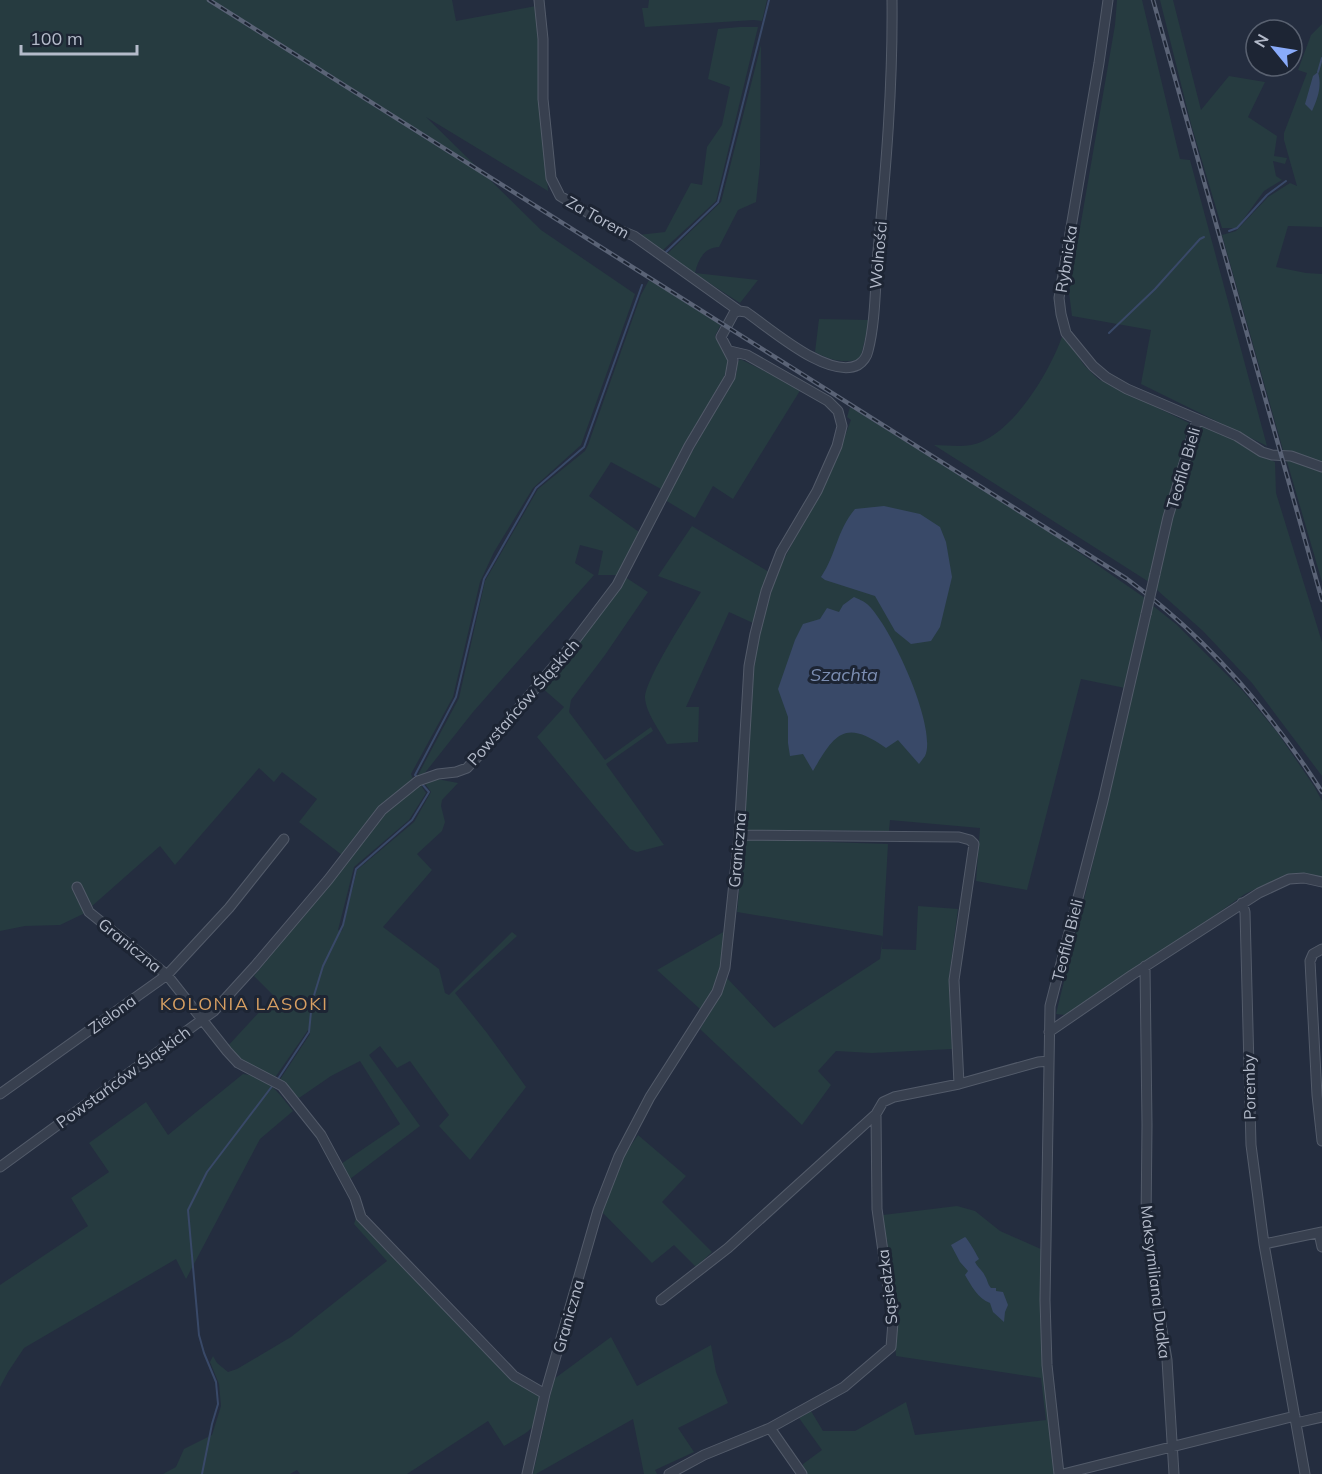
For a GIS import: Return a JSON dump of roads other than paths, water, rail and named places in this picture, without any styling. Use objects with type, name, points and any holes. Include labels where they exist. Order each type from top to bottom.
[{"type":"street","name":"Za Torem","points":[[540,0],[543,39],[543,99],[550,178],[560,196],[612,227],[634,236],[737,312]]},
{"type":"street","name":"Wolności","points":[[737,312],[746,312],[806,354],[837,366],[859,365],[868,353],[887,141],[892,0]]},
{"type":"street","name":"Rybnicka","points":[[1108,0],[1100,63],[1059,298],[1066,333],[1093,366],[1106,377],[1127,389],[1237,436],[1267,454],[1291,456],[1322,468]]},
{"type":"street","name":"Powstańców Śląskich","points":[[0,1167],[214,1011],[328,880],[382,810],[418,781],[467,768],[577,639],[617,585],[678,466],[730,377],[733,360],[721,337],[737,312]]},
{"type":"street","name":"Graniczna","points":[[527,1474],[545,1394],[598,1210],[619,1156],[650,1097],[687,1041],[722,980],[739,835],[748,666],[766,591],[781,552],[817,491],[837,446],[842,426],[838,411],[828,401],[747,355],[730,351]]},
{"type":"street","name":"Teofila Bieli","points":[[1061,1474],[1047,1365],[1045,1300],[1050,1018],[1058,974],[1103,801],[1168,517],[1197,420]]},
{"type":"street","points":[[739,835],[959,837],[970,840],[974,844],[954,980],[959,1084]]},
{"type":"street","name":"Zielona","points":[[0,1094],[167,975],[229,908],[284,839]]},
{"type":"street","points":[[1050,1032],[1145,966],[1242,903],[1289,879],[1304,878],[1322,882]]},
{"type":"street","name":"Graniczna","points":[[77,887],[89,912],[167,975],[238,1063],[282,1086],[321,1135],[355,1198],[361,1217],[514,1376],[545,1394]]},
{"type":"street","name":"Poremby","points":[[1242,903],[1245,912],[1251,1145],[1264,1244],[1305,1474]]},
{"type":"street","points":[[1322,949],[1313,954],[1310,962],[1317,1095],[1322,1141]]},
{"type":"street","name":"Maksymiliana Dudka","points":[[1145,966],[1146,1224],[1167,1360],[1174,1474]]},
{"type":"street","points":[[1132,975],[1146,982]]},
{"type":"street","points":[[1050,1018],[1070,1018]]},
{"type":"street","points":[[661,1300],[728,1248],[876,1114],[883,1102],[894,1097],[959,1084],[1049,1061]]},
{"type":"street","name":"Sąsiedzka","points":[[669,1474],[704,1455],[770,1428],[844,1387],[891,1347],[892,1322],[877,1209],[876,1114]]},
{"type":"street","points":[[1264,1244],[1321,1233],[1322,1247]]},
{"type":"street","points":[[1061,1474],[1172,1447],[1296,1420],[1322,1417]]},
{"type":"street","points":[[770,1428],[802,1474]]},
{"type":"water","points":[[1318,72],[1319,92],[1312,111],[1305,104],[1313,76]]},
{"type":"water","points":[[884,506],[920,514],[940,527],[946,542],[952,577],[940,627],[931,641],[911,644],[895,631],[875,596],[821,577],[844,526],[855,509]]},
{"type":"water","name":"Szachta","points":[[854,597],[866,603],[877,615],[910,677],[925,723],[927,742],[925,756],[919,764],[898,740],[886,748],[872,739],[851,733],[842,734],[835,739],[813,771],[803,754],[790,756],[788,717],[778,689],[795,640],[803,624],[820,619],[827,608],[839,612],[843,605]]},
{"type":"water","points":[[965,1237],[979,1259],[975,1262],[991,1288],[1003,1292],[1008,1305],[1004,1322],[993,1312],[990,1303],[978,1295],[972,1287],[965,1275],[968,1271],[951,1245]]},
{"type":"waterway","points":[[664,254],[718,202],[769,0]]},
{"type":"waterway","points":[[1318,72],[1322,58]]},
{"type":"waterway","points":[[1229,231],[1237,228],[1267,195],[1286,181]]},
{"type":"waterway","points":[[1109,333],[1204,237]]},
{"type":"waterway","points":[[418,778],[415,775],[456,697],[484,579],[536,488],[584,447],[642,285]]},
{"type":"waterway","points":[[278,1079],[309,1032],[312,1002],[323,966],[343,925],[356,869],[412,820],[429,792],[422,784]]},
{"type":"waterway","points":[[202,1474],[218,1404],[216,1382],[199,1335],[188,1210],[207,1172],[273,1085]]},
{"type":"railway","points":[[209,0],[1127,579],[1183,625],[1234,676],[1281,733],[1322,792]]},
{"type":"railway","points":[[1153,0],[1322,600]]},
{"type":"district","name":"KOLONIA LASOKI","points":[[244,1003]]}]
